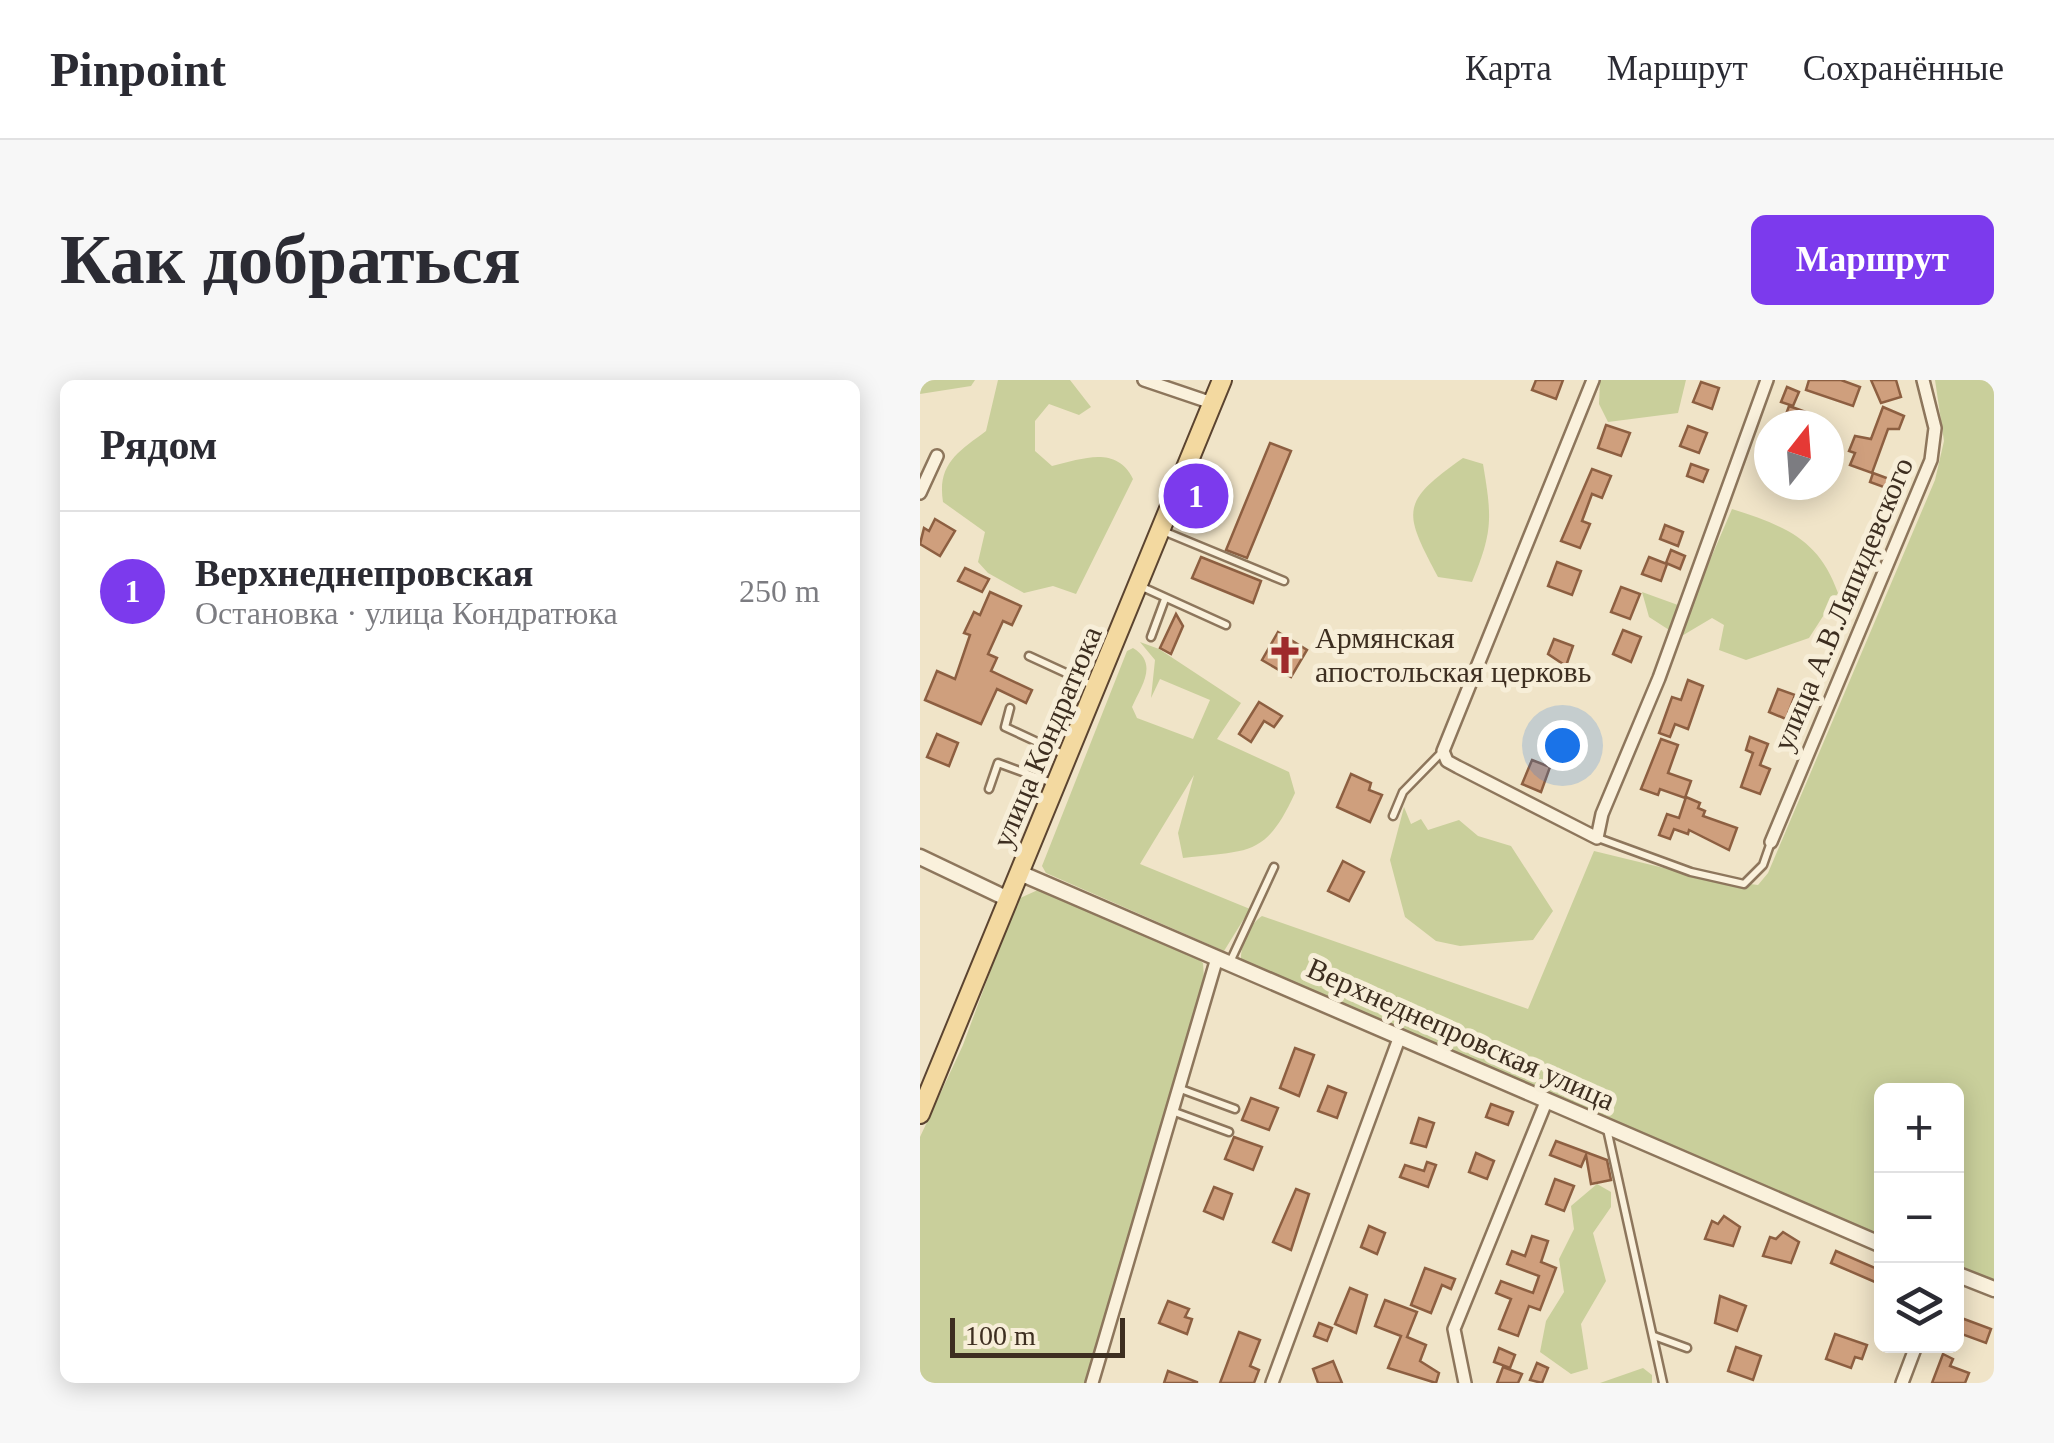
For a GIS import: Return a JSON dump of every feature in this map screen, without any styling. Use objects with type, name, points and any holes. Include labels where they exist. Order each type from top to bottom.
[{"type":"main road","name":"улица Кондратюка","points":[[920,1114],[1222,380]]},
{"type":"street","points":[[1144,380],[1212,403]]},
{"type":"street","points":[[1593,380],[1444,752],[1447,761],[1597,838],[1602,814],[1658,678],[1766,380]]},
{"type":"street","name":"улица А.В.Ляпидевского","points":[[1770,842],[1931,460],[1935,428],[1922,380]]},
{"type":"street","points":[[920,493],[937,456]]},
{"type":"street","points":[[920,857],[1008,899]]},
{"type":"street","name":"Верхнеднепровская улица","points":[[1020,873],[1874,1242]]},
{"type":"street","points":[[1092,1383],[1177,1088],[1223,961]]},
{"type":"street","points":[[1272,1383],[1400,1036]]},
{"type":"street","points":[[1465,1383],[1454,1328],[1546,1102]]},
{"type":"street","points":[[1964,1277],[1994,1288]]},
{"type":"street","points":[[1902,1383],[1913,1353]]},
{"type":"lane","points":[[1162,531],[1284,580]]},
{"type":"lane","points":[[1139,586],[1226,625]]},
{"type":"lane","points":[[1150,637],[1166,599]]},
{"type":"lane","points":[[1030,656],[1098,688]]},
{"type":"lane","points":[[1010,708],[1005,727],[1068,757]]},
{"type":"lane","points":[[1394,816],[1403,792],[1444,752]]},
{"type":"lane","points":[[989,789],[998,763],[1057,784]]},
{"type":"lane","points":[[1597,838],[1692,872],[1744,884],[1763,864],[1770,842]]},
{"type":"lane","points":[[1223,961],[1274,867]]},
{"type":"lane","points":[[1177,1088],[1236,1109]]},
{"type":"lane","points":[[1171,1110],[1228,1132]]},
{"type":"lane","points":[[1607,1128],[1663,1383]]},
{"type":"lane","points":[[1653,1336],[1688,1348]]},
{"type":"green space","points":[[920,380],[975,380],[971,386],[920,394]]},
{"type":"green space","points":[[998,380],[1070,380],[1091,407],[1079,415],[1049,404],[1035,421],[1035,451],[1052,466],[1108,458],[1126,468],[1133,479],[1076,594],[1053,586],[1024,593],[988,573],[978,562],[985,532],[943,502],[947,468],[986,431]]},
{"type":"green space","points":[[1600,380],[1686,380],[1678,413],[1608,422],[1599,404]]},
{"type":"green space","points":[[1935,380],[1994,380],[1994,1285],[1964,1273],[1964,1083],[1874,1083],[1874,1235],[1241,961],[1247,936],[1262,916],[1528,1009],[1594,851],[1705,878],[1758,885],[1768,873],[1935,480],[1944,441]]},
{"type":"green space","points":[[1463,458],[1483,464],[1488,498],[1487,536],[1472,582],[1438,577],[1414,522],[1418,497]]},
{"type":"green space","points":[[1732,509],[1798,537],[1821,559],[1838,593],[1809,638],[1746,660],[1719,650],[1724,625],[1712,618],[1680,637],[1649,617],[1642,592],[1689,609]]},
{"type":"green space","points":[[1140,642],[1159,649],[1241,703],[1217,739],[1289,772],[1295,793],[1274,829],[1252,847],[1183,858],[1178,833],[1194,775],[1140,864],[1250,909],[1224,951],[1046,873],[1042,866],[1127,651],[1133,648],[1145,661],[1146,676],[1132,707],[1137,718],[1193,739],[1210,700],[1160,679],[1151,698],[1155,660]]},
{"type":"green space","points":[[1404,807],[1411,824],[1421,819],[1428,830],[1459,820],[1478,836],[1511,846],[1553,911],[1533,940],[1460,946],[1436,941],[1405,917],[1390,860]]},
{"type":"green space","points":[[1040,889],[1195,957],[1203,963],[1204,979],[1087,1383],[920,1383],[920,1137],[963,1045],[1018,899]]},
{"type":"green space","points":[[1597,1184],[1611,1192],[1611,1207],[1593,1233],[1606,1281],[1581,1324],[1588,1369],[1571,1374],[1540,1352],[1546,1321],[1564,1292],[1559,1259],[1574,1229],[1571,1206]]},
{"type":"green space","points":[[1643,1368],[1652,1375],[1652,1383],[1600,1383]]},
{"type":"building","points":[[1536,380],[1563,380],[1556,399],[1532,390]]},
{"type":"building","points":[[1809,380],[1841,380],[1860,387],[1853,406],[1806,390]]},
{"type":"building","points":[[1871,380],[1896,380],[1901,397],[1881,403]]},
{"type":"building","points":[[1701,382],[1719,388],[1712,409],[1693,402]]},
{"type":"building","points":[[1787,387],[1799,392],[1793,406],[1781,402]]},
{"type":"building","points":[[1883,407],[1904,416],[1899,429],[1888,429],[1872,473],[1850,465],[1855,453],[1849,451],[1855,436],[1871,439]]},
{"type":"building","points":[[1606,425],[1630,433],[1621,456],[1598,448]]},
{"type":"building","points":[[1688,426],[1707,433],[1699,453],[1680,446]]},
{"type":"building","points":[[1270,443],[1291,451],[1247,558],[1226,550]]},
{"type":"building","points":[[1691,464],[1708,470],[1703,482],[1687,476]]},
{"type":"building","points":[[1592,469],[1611,476],[1602,498],[1592,494],[1582,521],[1590,524],[1580,548],[1561,541]]},
{"type":"building","points":[[1873,473],[1892,480],[1889,489],[1870,482]]},
{"type":"building","points":[[935,519],[955,531],[940,556],[920,544],[924,528],[929,531]]},
{"type":"building","points":[[1665,525],[1683,532],[1678,546],[1660,539]]},
{"type":"building","points":[[1671,550],[1685,556],[1680,569],[1666,563]]},
{"type":"building","points":[[1201,557],[1261,581],[1253,603],[1192,578]]},
{"type":"building","points":[[1649,557],[1667,564],[1661,581],[1642,574]]},
{"type":"building","points":[[1557,562],[1581,571],[1572,595],[1548,586]]},
{"type":"building","points":[[965,568],[989,579],[982,592],[958,581]]},
{"type":"building","points":[[1621,587],[1640,594],[1630,619],[1611,612]]},
{"type":"building","points":[[990,592],[1021,606],[1012,625],[1003,621],[988,654],[997,658],[991,671],[1032,690],[1026,703],[997,689],[981,724],[925,700],[937,671],[955,679],[970,635],[964,633],[974,612],[980,615]]},
{"type":"building","points":[[1176,614],[1183,626],[1171,654],[1160,648]]},
{"type":"building","points":[[1623,630],[1641,637],[1631,662],[1613,654]]},
{"type":"building","name":"Армянская апостольская церковь","points":[[1278,632],[1307,650],[1291,677],[1262,660]]},
{"type":"building","points":[[1554,639],[1573,646],[1566,666],[1548,654]]},
{"type":"building","points":[[1688,680],[1703,686],[1688,729],[1675,724],[1670,737],[1659,733],[1672,697],[1681,700]]},
{"type":"building","points":[[1778,689],[1795,695],[1786,719],[1769,712]]},
{"type":"building","points":[[1259,702],[1282,716],[1274,727],[1264,721],[1251,742],[1239,734]]},
{"type":"building","points":[[937,734],[958,743],[949,766],[927,757]]},
{"type":"building","points":[[1750,737],[1768,744],[1760,765],[1770,769],[1760,794],[1741,787],[1753,753],[1746,750]]},
{"type":"building","points":[[1661,739],[1678,745],[1668,773],[1691,781],[1685,798],[1660,789],[1658,795],[1641,789]]},
{"type":"building","points":[[1532,760],[1550,767],[1541,792],[1522,784]]},
{"type":"building","points":[[1351,774],[1371,783],[1369,790],[1382,795],[1370,822],[1337,807]]},
{"type":"building","points":[[1686,797],[1700,803],[1698,808],[1705,811],[1703,816],[1737,828],[1729,850],[1689,830],[1688,834],[1674,829],[1670,839],[1659,835],[1667,814],[1679,818]]},
{"type":"building","points":[[1343,861],[1364,872],[1349,901],[1328,891]]},
{"type":"building","points":[[1295,1048],[1314,1055],[1299,1096],[1280,1088]]},
{"type":"building","points":[[1328,1086],[1346,1093],[1337,1118],[1318,1111]]},
{"type":"building","points":[[1251,1098],[1278,1108],[1269,1130],[1242,1120]]},
{"type":"building","points":[[1491,1104],[1513,1112],[1508,1125],[1486,1117]]},
{"type":"building","points":[[1419,1118],[1434,1123],[1426,1147],[1411,1143]]},
{"type":"building","points":[[1234,1137],[1262,1147],[1253,1170],[1225,1159]]},
{"type":"building","points":[[1556,1141],[1607,1160],[1611,1180],[1591,1184],[1586,1155],[1581,1167],[1550,1155]]},
{"type":"building","points":[[1476,1153],[1494,1161],[1487,1179],[1469,1172]]},
{"type":"building","points":[[1427,1162],[1436,1165],[1428,1187],[1400,1177],[1405,1165],[1424,1171]]},
{"type":"building","points":[[1555,1179],[1574,1186],[1564,1211],[1546,1204]]},
{"type":"building","points":[[1214,1187],[1232,1194],[1223,1219],[1204,1211]]},
{"type":"building","points":[[1296,1189],[1309,1194],[1291,1250],[1273,1242]]},
{"type":"building","points":[[1724,1216],[1740,1227],[1733,1246],[1705,1239],[1712,1221],[1718,1224]]},
{"type":"building","points":[[1369,1226],[1385,1233],[1377,1254],[1361,1247]]},
{"type":"building","points":[[1783,1232],[1799,1242],[1791,1263],[1763,1256],[1770,1237],[1776,1239]]},
{"type":"building","points":[[1532,1236],[1548,1241],[1541,1262],[1556,1268],[1540,1310],[1529,1306],[1518,1336],[1499,1329],[1511,1299],[1496,1293],[1501,1281],[1533,1293],[1539,1276],[1507,1264],[1512,1251],[1525,1256]]},
{"type":"building","points":[[1836,1251],[1874,1268],[1874,1282],[1831,1263]]},
{"type":"building","points":[[1425,1268],[1455,1279],[1451,1289],[1442,1285],[1431,1313],[1411,1305]]},
{"type":"building","points":[[1350,1288],[1367,1295],[1356,1333],[1335,1324]]},
{"type":"building","points":[[1720,1296],[1746,1306],[1737,1331],[1715,1323]]},
{"type":"building","points":[[1385,1300],[1417,1312],[1407,1337],[1426,1345],[1420,1361],[1439,1373],[1436,1383],[1388,1368],[1401,1336],[1375,1326]]},
{"type":"building","points":[[1168,1301],[1189,1309],[1185,1317],[1192,1319],[1187,1334],[1159,1323]]},
{"type":"building","points":[[1964,1319],[1991,1329],[1986,1343],[1964,1335]]},
{"type":"building","points":[[1319,1323],[1332,1328],[1327,1341],[1314,1336]]},
{"type":"building","points":[[1239,1332],[1260,1340],[1250,1366],[1259,1370],[1254,1383],[1220,1383]]},
{"type":"building","points":[[1835,1334],[1867,1345],[1862,1359],[1855,1357],[1851,1368],[1826,1359]]},
{"type":"building","points":[[1736,1347],[1761,1356],[1753,1380],[1728,1371]]},
{"type":"building","points":[[1499,1348],[1515,1355],[1510,1368],[1494,1362]]},
{"type":"building","points":[[1943,1354],[1953,1359],[1950,1366],[1969,1373],[1965,1383],[1932,1383]]},
{"type":"building","points":[[1333,1361],[1342,1383],[1318,1383],[1313,1369]]},
{"type":"building","points":[[1537,1363],[1548,1368],[1542,1383],[1530,1380]]},
{"type":"building","points":[[1503,1367],[1522,1374],[1518,1383],[1497,1383]]},
{"type":"building","points":[[1168,1371],[1197,1382],[1197,1383],[1164,1383]]},
{"type":"place","name":"Верхнеднепровская","points":[[1196,496]]},
{"type":"place","name":"Армянская апостольская церковь","points":[[1285,655]]}]
